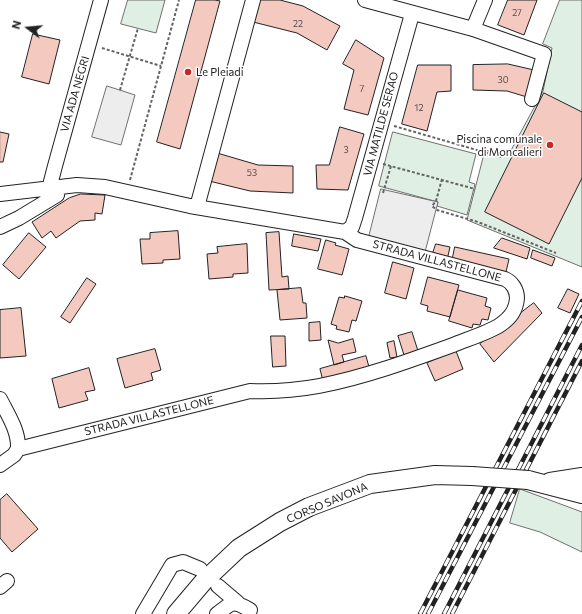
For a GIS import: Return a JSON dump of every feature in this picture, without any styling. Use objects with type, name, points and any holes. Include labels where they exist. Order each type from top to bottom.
[{"type":"main road","name":"CORSO SAVONA","points":[[176,614],[204,581],[239,548],[280,522],[309,508],[370,484],[435,475],[536,481],[578,487]]},
{"type":"street","name":"VIA ADA NEGRI","points":[[49,194],[101,0]]},
{"type":"street","points":[[198,207],[253,0]]},
{"type":"street","points":[[365,0],[412,14],[473,29],[544,54],[532,99]]},
{"type":"street","points":[[473,29],[485,0]]},
{"type":"street","name":"VIA MATILDE SERAO","points":[[345,232],[352,227],[355,218],[412,14]]},
{"type":"street","name":"STRADA VILLASTELLONE","points":[[0,194],[49,194],[77,185],[105,188],[198,207],[345,232],[357,240],[505,279],[510,281],[514,286],[517,295],[516,307],[510,316],[499,326],[407,361],[346,380],[319,386],[270,392],[250,391],[18,449]]},
{"type":"street","name":"STRADA VILLASTELLONE","points":[[0,227],[19,218],[49,194]]},
{"type":"street","points":[[0,399],[17,437],[18,449],[14,455],[0,464]]},
{"type":"street","points":[[143,614],[172,565],[183,562],[200,569]]},
{"type":"street","points":[[218,586],[244,606],[230,604],[218,614]]},
{"type":"path","points":[[127,192],[179,0]]},
{"type":"path","points":[[120,90],[138,28]]},
{"type":"path","points":[[89,44],[161,66]]},
{"type":"path","points":[[394,126],[501,157]]},
{"type":"path","points":[[383,164],[475,188]]},
{"type":"path","points":[[383,193],[391,166]]},
{"type":"path","points":[[442,179],[436,201],[432,206],[437,210],[478,222],[556,253]]},
{"type":"green space","points":[[128,0],[165,0],[156,33],[121,24]]},
{"type":"green space","points":[[560,0],[582,0],[582,267],[467,220],[485,150],[508,156],[543,91],[552,48],[543,44]]},
{"type":"green space","points":[[393,132],[476,154],[469,182],[475,184],[467,215],[437,206],[438,202],[379,186]]},
{"type":"green space","points":[[520,489],[582,512],[582,552],[540,532],[510,523]]},
{"type":"shaded area","points":[[107,86],[135,95],[121,145],[92,137]]},
{"type":"shaded area","points":[[381,189],[438,202],[425,252],[369,237]]},
{"type":"building","name":"Le Pleiadi","points":[[196,0],[220,1],[180,149],[157,142]]},
{"type":"building","points":[[259,0],[280,0],[303,6],[340,26],[327,50],[297,33],[253,22]]},
{"type":"building","points":[[508,0],[537,0],[524,35],[498,25]]},
{"type":"building","points":[[33,34],[60,40],[49,84],[22,77]]},
{"type":"building","points":[[356,40],[384,58],[368,115],[344,109],[354,70],[343,64]]},
{"type":"building","points":[[508,64],[534,70],[527,97],[507,91],[473,90],[473,65]]},
{"type":"building","points":[[418,65],[451,65],[451,91],[437,92],[427,131],[402,124]]},
{"type":"building","name":"Piscina comunale di Moncalieri","points":[[544,93],[582,112],[582,178],[549,244],[485,212]]},
{"type":"building","points":[[340,127],[364,134],[348,190],[317,189],[316,165],[329,165]]},
{"type":"building","points":[[0,132],[9,134],[3,162],[0,162]]},
{"type":"building","points":[[217,153],[258,165],[293,166],[293,193],[250,191],[209,181]]},
{"type":"building","points":[[81,194],[105,195],[102,214],[95,213],[95,220],[80,221],[56,238],[51,231],[42,238],[32,222],[69,198]]},
{"type":"building","points":[[178,231],[180,259],[163,260],[163,263],[142,264],[140,239],[150,239],[150,233]]},
{"type":"building","points":[[279,232],[282,277],[288,276],[289,289],[269,290],[266,233]]},
{"type":"building","points":[[29,233],[46,247],[19,279],[3,265]]},
{"type":"building","points":[[294,234],[321,239],[318,251],[292,246]]},
{"type":"building","points":[[502,238],[530,248],[527,259],[494,248]]},
{"type":"building","points":[[326,240],[336,243],[335,245],[349,249],[342,275],[318,269]]},
{"type":"building","points":[[247,244],[248,273],[233,274],[233,277],[209,279],[207,254],[218,253],[217,247]]},
{"type":"building","points":[[436,244],[450,247],[447,260],[432,256]]},
{"type":"building","points":[[455,247],[509,259],[506,272],[472,264],[452,262]]},
{"type":"building","points":[[533,250],[555,258],[552,266],[531,258]]},
{"type":"building","points":[[393,262],[414,268],[406,299],[385,293]]},
{"type":"building","points":[[428,277],[459,285],[450,317],[427,311],[428,306],[421,304]]},
{"type":"building","points":[[87,278],[96,284],[70,323],[61,317]]},
{"type":"building","points":[[301,288],[303,303],[306,303],[307,318],[280,320],[277,290]]},
{"type":"building","points":[[568,289],[579,294],[570,313],[558,308]]},
{"type":"building","points":[[458,290],[487,298],[485,306],[491,308],[488,320],[482,319],[480,325],[473,324],[472,328],[449,321]]},
{"type":"building","points":[[345,296],[362,301],[356,321],[352,320],[349,332],[336,329],[337,326],[331,324],[339,297],[344,298]]},
{"type":"building","points":[[534,303],[542,313],[494,362],[480,344]]},
{"type":"building","points":[[21,308],[26,356],[0,358],[0,310]]},
{"type":"building","points":[[320,322],[321,340],[309,341],[309,323]]},
{"type":"building","points":[[412,332],[418,351],[404,355],[398,336]]},
{"type":"building","points":[[271,336],[285,336],[286,366],[273,367]]},
{"type":"building","points":[[353,339],[356,352],[342,355],[344,362],[334,365],[328,340],[338,343]]},
{"type":"building","points":[[394,341],[397,357],[390,358],[387,343]]},
{"type":"building","points":[[155,349],[161,370],[151,373],[153,380],[125,388],[117,359]]},
{"type":"building","points":[[456,351],[463,369],[435,381],[427,363]]},
{"type":"building","points":[[366,356],[369,367],[323,381],[320,369]]},
{"type":"building","points":[[89,368],[95,390],[85,392],[88,400],[59,408],[52,379]]},
{"type":"building","points":[[7,494],[38,529],[12,552],[0,538],[0,500]]},
{"type":"railway","points":[[420,614],[582,301]]},
{"type":"railway","points":[[428,614],[582,317]]},
{"type":"railway","points":[[444,614],[582,345]]},
{"type":"railway","points":[[452,614],[582,361]]},
{"type":"place","name":"Le Pleiadi","points":[[188,72]]},
{"type":"place","name":"Piscina comunale di Moncalieri","points":[[550,145]]}]
